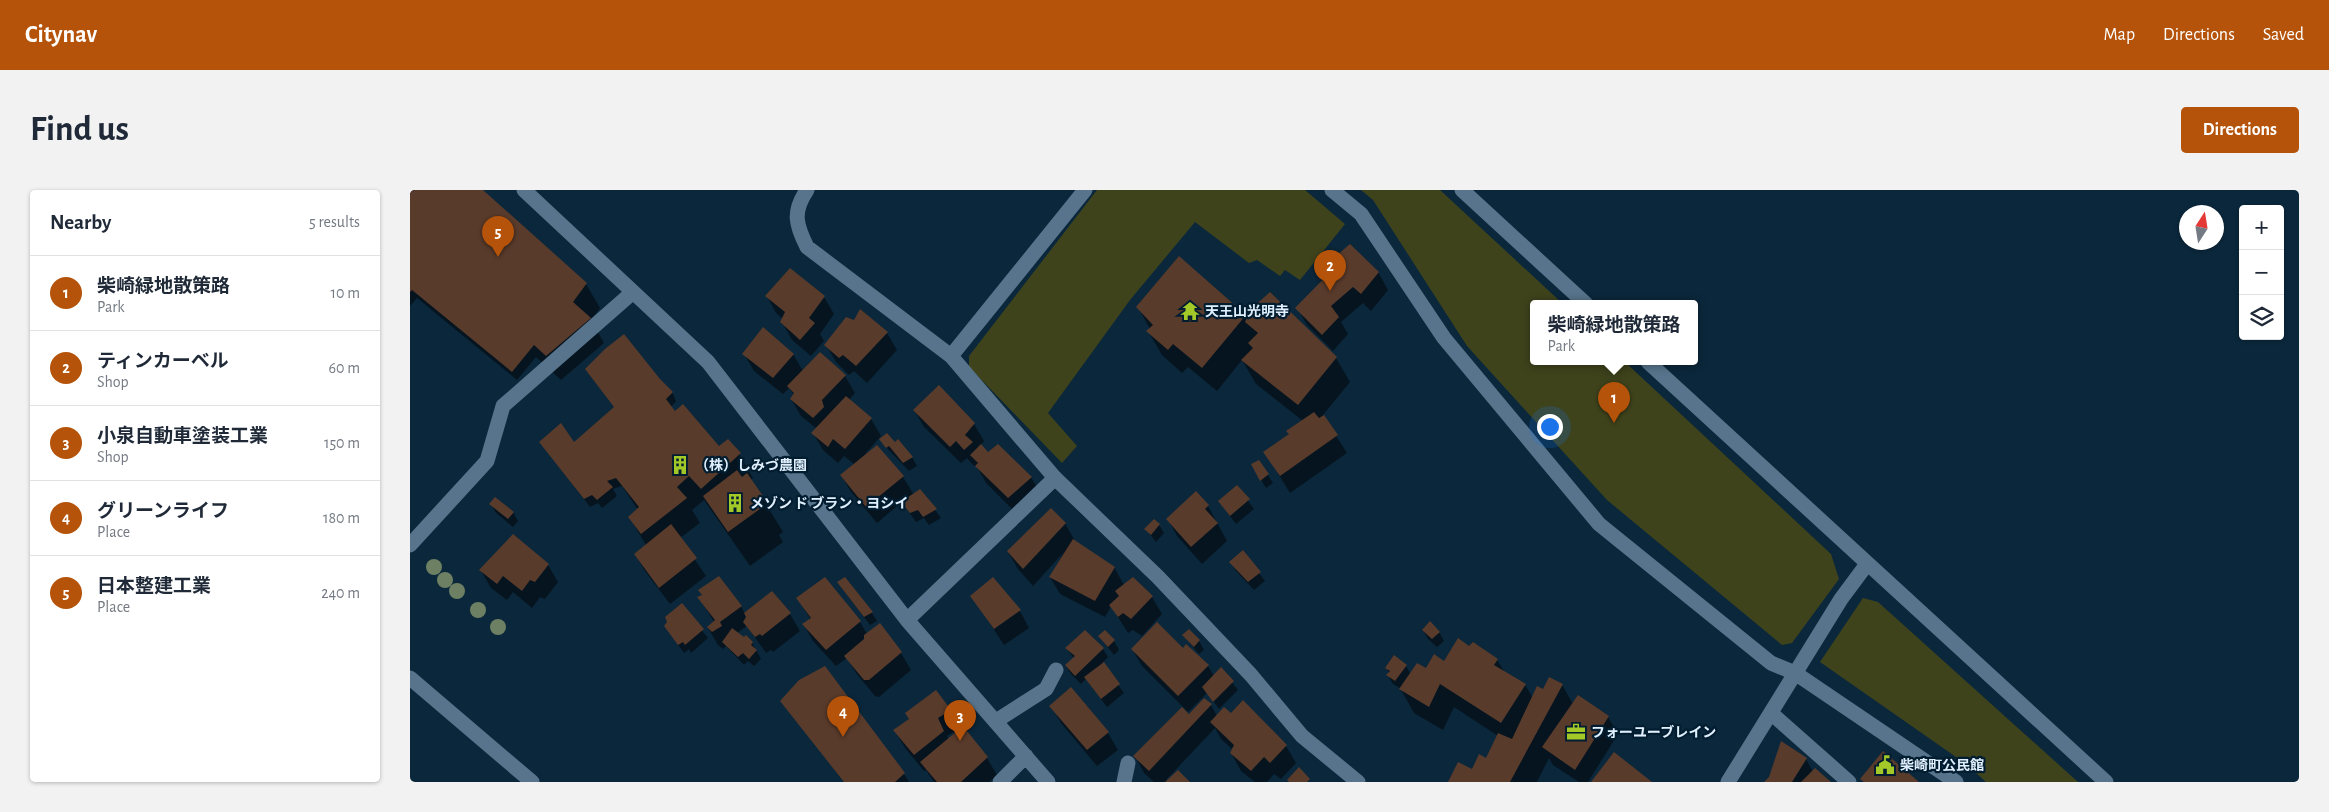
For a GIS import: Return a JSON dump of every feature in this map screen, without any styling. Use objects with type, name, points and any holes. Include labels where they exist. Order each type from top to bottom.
[{"type":"street","points":[[524,190],[708,362],[907,620],[1048,782]]},
{"type":"street","points":[[807,190],[797,209],[798,229],[807,247],[951,356],[1055,478],[1158,577],[1251,675],[1302,736],[1358,782]]},
{"type":"street","points":[[951,356],[1085,190]]},
{"type":"street","points":[[1332,190],[1361,214],[1444,338],[1599,524],[1771,663],[1795,673],[1956,782]]},
{"type":"street","points":[[1462,190],[1582,300]]},
{"type":"street","points":[[410,545],[487,462],[503,406],[633,292]]},
{"type":"street","points":[[1651,365],[2106,782]]},
{"type":"street","points":[[907,620],[1055,478]]},
{"type":"street","points":[[1728,782],[1842,599],[1867,564]]},
{"type":"street","points":[[996,721],[1046,689],[1056,670]]},
{"type":"street","points":[[410,678],[532,782]]},
{"type":"street","points":[[1771,713],[1849,782]]},
{"type":"street","points":[[1000,782],[1026,756]]},
{"type":"street","points":[[1124,782],[1128,763]]},
{"type":"green space","points":[[1097,190],[1305,190],[1345,224],[1300,280],[1285,270],[1280,276],[1257,260],[1249,263],[1195,222],[1130,300],[1048,413],[1077,446],[1062,463],[969,367],[969,356]]},
{"type":"green space","points":[[1361,190],[1440,190],[1559,300],[1530,300],[1530,365],[1628,365],[1831,554],[1839,579],[1792,643],[1782,645],[1607,500],[1467,346],[1373,200]]},
{"type":"green space","points":[[1863,598],[1878,602],[2078,782],[1986,782],[1966,764],[1820,662]]},
{"type":"building","points":[[410,190],[483,190],[587,283],[573,302],[591,318],[546,356],[534,345],[512,372],[412,290],[410,292]]},
{"type":"building","points":[[1350,244],[1379,272],[1361,294],[1353,287],[1331,306],[1339,317],[1322,335],[1295,308],[1341,261],[1336,256]]},
{"type":"building","name":"天王山光明寺","points":[[1179,256],[1246,315],[1202,368],[1173,344],[1168,350],[1146,331],[1153,325],[1136,307]]},
{"type":"building","points":[[790,268],[825,296],[809,318],[815,323],[800,340],[780,322],[785,312],[765,296]]},
{"type":"building","points":[[1270,292],[1337,357],[1298,405],[1241,360],[1253,348],[1248,343],[1258,333],[1245,322],[1250,310]]},
{"type":"building","points":[[860,309],[888,332],[856,366],[843,355],[839,358],[824,345],[846,317],[854,320]]},
{"type":"building","points":[[763,327],[794,354],[773,378],[742,354]]},
{"type":"building","points":[[624,334],[660,379],[673,392],[666,399],[675,411],[683,404],[719,446],[728,439],[741,453],[701,489],[689,476],[677,487],[687,498],[641,534],[628,517],[639,507],[616,478],[607,481],[613,487],[597,500],[592,495],[584,499],[539,442],[561,423],[574,442],[614,407],[585,369],[605,349]]},
{"type":"building","points":[[820,352],[846,375],[822,400],[824,407],[813,418],[790,399],[794,393],[787,386]]},
{"type":"building","points":[[939,385],[975,423],[965,435],[973,442],[964,450],[956,441],[950,447],[913,410]]},
{"type":"building","points":[[846,396],[872,418],[845,449],[833,439],[828,447],[811,433]]},
{"type":"building","points":[[1314,412],[1319,418],[1324,415],[1338,435],[1280,476],[1263,452],[1289,434],[1286,431]]},
{"type":"building","points":[[887,433],[895,442],[898,439],[913,457],[903,463],[889,446],[886,448],[879,439]]},
{"type":"building","points":[[981,444],[988,452],[998,444],[1032,477],[1008,498],[975,466],[978,463],[970,455]]},
{"type":"building","points":[[877,445],[904,476],[866,507],[840,475]]},
{"type":"building","points":[[1259,460],[1269,474],[1260,481],[1251,464]]},
{"type":"building","name":"メゾン ド ブラン・ヨシイ","points":[[737,470],[742,477],[747,473],[763,496],[760,499],[764,506],[728,532],[703,496]]},
{"type":"building","points":[[1237,485],[1250,499],[1230,516],[1218,501]]},
{"type":"building","points":[[920,489],[937,509],[923,517],[918,510],[910,513],[901,502]]},
{"type":"building","points":[[1196,491],[1209,505],[1205,509],[1218,523],[1191,547],[1166,519]]},
{"type":"building","points":[[495,497],[514,512],[508,519],[489,504]]},
{"type":"building","points":[[1051,508],[1066,523],[1023,569],[1007,551]]},
{"type":"building","points":[[1154,519],[1160,524],[1151,535],[1144,529]]},
{"type":"building","points":[[671,524],[697,558],[659,588],[634,554]]},
{"type":"building","points":[[513,534],[549,564],[535,582],[530,580],[522,591],[503,576],[497,584],[479,570]]},
{"type":"building","points":[[1073,539],[1115,567],[1095,601],[1049,577]]},
{"type":"building","points":[[1243,550],[1261,572],[1248,582],[1229,562]]},
{"type":"building","points":[[719,576],[742,606],[720,622],[722,626],[712,632],[707,627],[715,620],[697,597],[702,595],[698,590]]},
{"type":"building","points":[[825,577],[861,621],[826,650],[802,624],[811,618],[796,598]]},
{"type":"building","points":[[845,577],[873,612],[864,617],[837,582]]},
{"type":"building","points":[[993,577],[1021,610],[994,629],[970,596]]},
{"type":"building","points":[[1133,577],[1153,596],[1131,619],[1123,613],[1118,617],[1109,605],[1119,596],[1115,591]]},
{"type":"building","points":[[772,591],[791,613],[762,636],[760,634],[755,637],[743,622],[746,617],[744,613]]},
{"type":"building","points":[[682,603],[704,629],[685,645],[683,642],[678,645],[664,626],[667,622],[665,617]]},
{"type":"building","points":[[1430,621],[1440,632],[1432,639],[1422,630]]},
{"type":"building","points":[[1157,622],[1183,648],[1186,644],[1209,665],[1178,696],[1131,649]]},
{"type":"building","points":[[880,623],[902,652],[869,680],[864,680],[844,656],[864,639],[864,635]]},
{"type":"building","points":[[732,628],[744,637],[746,635],[753,642],[751,645],[757,650],[749,659],[743,653],[738,657],[722,642]]},
{"type":"building","points":[[1189,629],[1200,640],[1194,647],[1182,635]]},
{"type":"building","points":[[1085,630],[1104,648],[1075,676],[1065,665],[1075,656],[1065,648]]},
{"type":"building","points":[[1105,630],[1115,640],[1108,647],[1098,636]]},
{"type":"building","points":[[1458,638],[1469,646],[1473,642],[1498,659],[1494,665],[1526,684],[1501,723],[1440,684],[1429,707],[1399,689],[1417,663],[1426,668],[1434,654],[1444,661]]},
{"type":"building","points":[[1394,655],[1407,665],[1395,681],[1386,675],[1390,671],[1385,668]]},
{"type":"building","points":[[1104,662],[1120,684],[1101,699],[1084,677]]},
{"type":"building","points":[[825,666],[905,773],[895,782],[844,782],[780,701],[799,680]]},
{"type":"building","points":[[1221,667],[1234,681],[1213,702],[1202,687]]},
{"type":"building","points":[[1549,677],[1563,684],[1510,782],[1448,782],[1458,762],[1472,769],[1479,754],[1486,758],[1498,733],[1512,739],[1537,686],[1543,689]]},
{"type":"building","points":[[1071,687],[1109,732],[1087,750],[1049,706]]},
{"type":"building","points":[[936,690],[951,710],[938,718],[944,731],[914,755],[893,730],[909,719],[905,713]]},
{"type":"building","name":"フォーユーブレイン","points":[[1578,695],[1609,716],[1575,770],[1542,747]]},
{"type":"building","points":[[1204,698],[1212,704],[1149,771],[1133,756],[1182,707],[1189,714]]},
{"type":"building","points":[[1243,700],[1287,745],[1270,763],[1264,757],[1251,771],[1230,753],[1234,745],[1210,722],[1224,707],[1231,713]]},
{"type":"building","points":[[963,726],[988,757],[961,782],[937,782],[920,762]]},
{"type":"building","points":[[1781,741],[1807,758],[1792,782],[1764,782],[1769,777]]},
{"type":"building","name":"柴崎町公民館","points":[[1883,751],[1919,782],[1864,782],[1860,779]]},
{"type":"building","points":[[1614,752],[1652,782],[1591,782]]},
{"type":"building","points":[[1299,767],[1310,779],[1307,782],[1289,782],[1287,780]]},
{"type":"building","points":[[1815,768],[1831,782],[1801,782]]},
{"type":"building","points":[[1178,770],[1190,782],[1165,782]]},
{"type":"place","name":"日本整建工業","points":[[498,257]]},
{"type":"place","name":"ティンカーベル","points":[[1330,291]]},
{"type":"place","name":"天王山光明寺","points":[[1190,311]]},
{"type":"place","name":"柴崎緑地散策路","points":[[1614,423]]},
{"type":"place","name":"（株）しみづ農園","points":[[680,465]]},
{"type":"place","name":"メゾン ド ブラン・ヨシイ","points":[[735,503]]},
{"type":"place","name":"フォーユーブレイン","points":[[1576,732]]},
{"type":"place","name":"グリーンライフ","points":[[843,737]]},
{"type":"place","name":"小泉自動車塗装工業","points":[[960,741]]},
{"type":"place","name":"柴崎町公民館","points":[[1885,765]]}]
